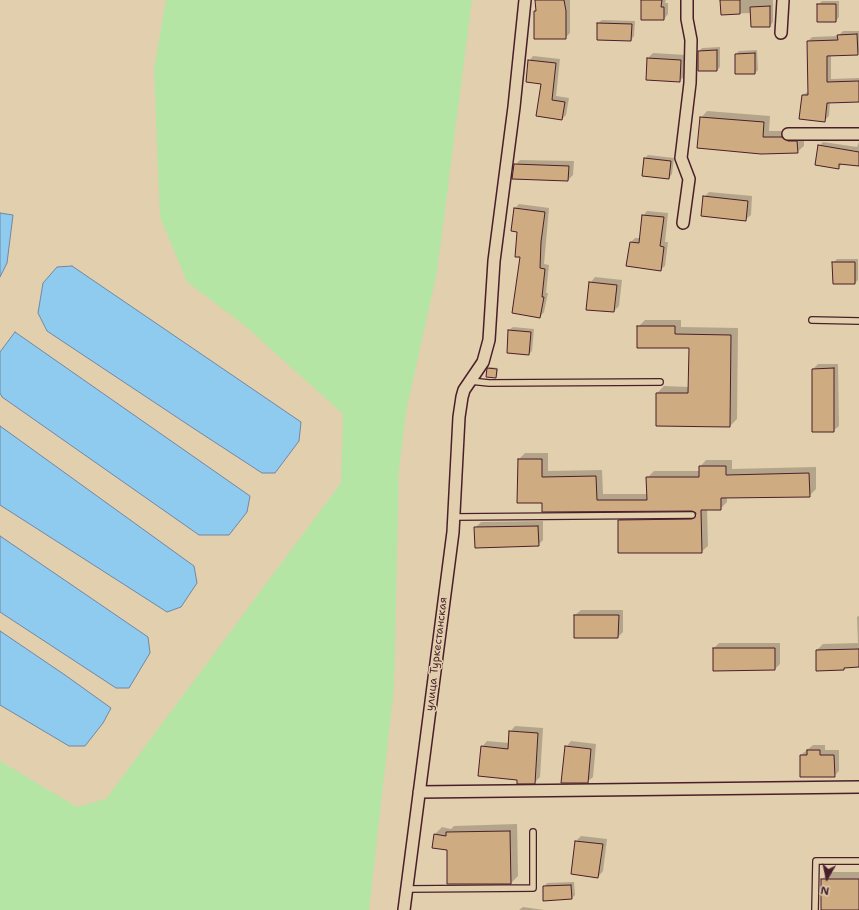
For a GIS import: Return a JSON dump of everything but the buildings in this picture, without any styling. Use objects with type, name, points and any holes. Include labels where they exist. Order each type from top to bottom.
[{"type":"street","points":[[470,381],[483,362],[489,340],[494,260],[514,107],[525,0]]},
{"type":"street","points":[[683,223],[689,179],[681,158],[690,83],[691,40],[687,19],[687,0]]},
{"type":"street","points":[[781,33],[783,0]]},
{"type":"street","points":[[788,134],[859,134]]},
{"type":"street","name":"улица Туркестанская","points":[[404,910],[453,532],[462,397],[464,390],[470,381]]},
{"type":"street","points":[[419,792],[859,787]]},
{"type":"lane","points":[[812,320],[859,321]]},
{"type":"lane","points":[[470,381],[489,384],[660,382]]},
{"type":"lane","points":[[454,517],[692,515]]},
{"type":"lane","points":[[407,889],[533,888],[533,832]]},
{"type":"lane","points":[[815,910],[816,861],[859,861]]},
{"type":"green space","points":[[166,0],[472,0],[437,272],[406,412],[399,469],[394,688],[369,910],[0,910],[0,761],[77,807],[106,799],[341,483],[343,414],[244,325],[187,282],[160,217],[154,69]]},
{"type":"water","points":[[0,213],[13,215],[7,263],[0,277]]},
{"type":"water","points":[[72,266],[301,422],[299,441],[275,473],[262,473],[47,331],[38,313],[43,283],[57,267]]},
{"type":"water","points":[[15,332],[250,496],[247,512],[229,535],[199,535],[2,397],[0,393],[0,352]]},
{"type":"water","points":[[0,426],[194,566],[197,583],[181,607],[167,612],[0,505]]},
{"type":"water","points":[[0,536],[148,637],[150,653],[129,688],[116,688],[0,612]]},
{"type":"water","points":[[0,631],[111,708],[103,723],[85,746],[69,746],[0,705]]}]
